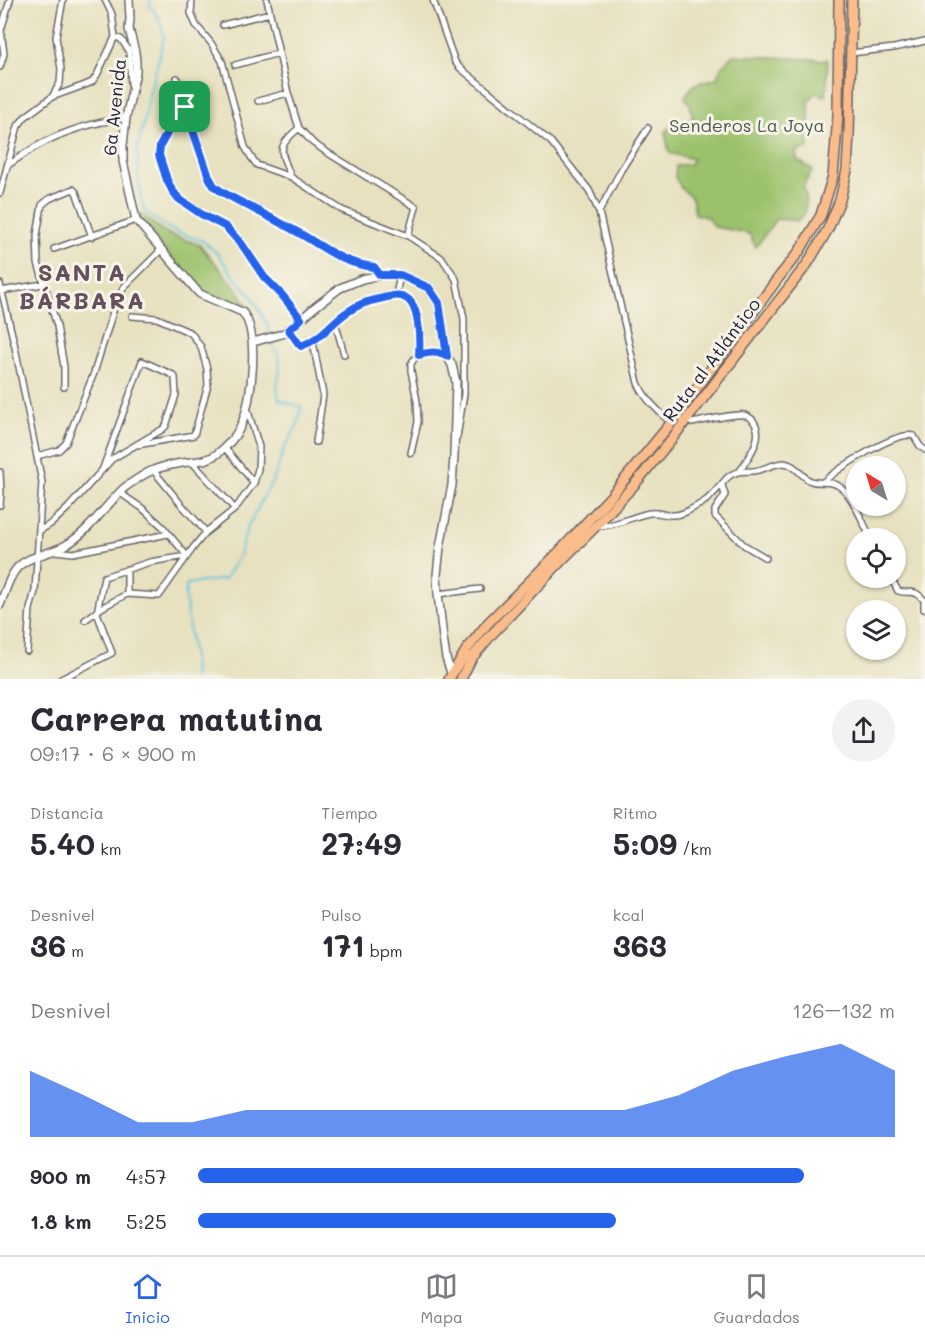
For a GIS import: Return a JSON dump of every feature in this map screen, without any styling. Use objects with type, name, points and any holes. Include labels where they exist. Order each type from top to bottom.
[{"type":"highway","name":"Ruta al Atlántico","points":[[450,676],[467,649],[488,623],[611,496],[671,423],[799,252],[821,214],[833,176],[838,117],[839,0]]},
{"type":"highway","name":"Ruta al Atlántico","points":[[460,679],[471,659],[492,634],[635,484],[687,421],[808,263],[828,229],[840,200],[847,170],[852,0]]},
{"type":"street","points":[[0,67],[4,54],[1,30],[10,0]]},
{"type":"street","points":[[52,96],[60,83],[61,69],[56,38],[63,0]]},
{"type":"street","points":[[0,193],[18,126],[25,117],[52,96],[92,82],[97,75],[115,37],[112,14],[105,0]]},
{"type":"street","name":"6a Avenida","points":[[129,0],[129,29],[135,52],[136,72],[126,118],[123,160],[136,220],[200,294],[243,312],[256,341],[242,424],[224,447]]},
{"type":"street","points":[[192,0],[191,13],[196,25],[222,61],[245,147],[257,165],[291,177],[342,210],[408,236],[442,258],[456,279],[464,319],[465,370],[464,394],[454,456]]},
{"type":"street","points":[[267,0],[288,93],[299,128],[328,153],[416,207],[408,236]]},
{"type":"street","points":[[433,0],[455,62],[551,142],[589,190],[599,212],[638,383],[650,402],[671,423]]},
{"type":"street","points":[[223,25],[270,13]]},
{"type":"street","points":[[115,37],[121,39],[129,51],[132,89]]},
{"type":"street","points":[[851,53],[894,48],[925,41]]},
{"type":"street","points":[[235,65],[279,53]]},
{"type":"street","points":[[177,78],[185,107],[214,186],[343,260],[374,267],[380,275]]},
{"type":"street","points":[[258,101],[288,93]]},
{"type":"street","points":[[185,107],[173,122],[160,146],[159,155],[172,190],[179,199],[226,227],[243,246],[264,277],[301,319]]},
{"type":"street","points":[[7,166],[40,145],[63,134],[106,121],[126,118]]},
{"type":"street","points":[[291,177],[282,153],[282,146],[286,138],[299,128]]},
{"type":"street","points":[[599,212],[621,170],[648,128]]},
{"type":"street","points":[[64,387],[64,367],[59,336],[38,263],[38,222],[42,205],[49,199],[73,189],[92,237]]},
{"type":"street","points":[[54,249],[136,220]]},
{"type":"street","points":[[37,456],[59,450],[66,443],[93,373],[115,305],[124,287],[161,250]]},
{"type":"street","points":[[256,341],[289,330],[340,288],[380,275],[400,275],[429,288],[439,303],[447,356],[456,382],[452,485],[437,575],[450,676]]},
{"type":"street","points":[[396,295],[400,275]]},
{"type":"street","points":[[0,284],[42,482],[35,591],[30,609],[27,651]]},
{"type":"street","points":[[1,291],[43,284]]},
{"type":"street","points":[[289,330],[301,346],[313,342],[347,312],[365,302],[396,295],[406,298],[411,304],[418,322],[419,355]]},
{"type":"street","points":[[132,316],[157,318],[191,333],[201,347],[209,378],[194,435],[133,446]]},
{"type":"street","points":[[336,322],[344,354]]},
{"type":"street","points":[[313,342],[323,395],[316,441]]},
{"type":"street","points":[[411,453],[418,422],[411,364],[419,355],[431,352],[447,356]]},
{"type":"street","points":[[39,531],[52,523],[68,508],[103,468],[119,454],[166,426],[176,395],[173,375],[142,361],[103,468]]},
{"type":"street","points":[[85,620],[127,594],[159,596],[206,532],[235,509],[254,483],[258,469],[259,447],[246,408]]},
{"type":"street","points":[[596,526],[621,523],[652,513],[679,515],[707,500],[728,478],[740,471],[759,433],[757,425],[745,415],[736,414],[692,423],[687,421]]},
{"type":"street","points":[[823,482],[836,471],[872,449],[901,436],[908,434],[914,436],[925,450]]},
{"type":"street","points":[[0,606],[10,579],[22,563],[65,546],[87,529],[125,487],[153,470],[163,466],[201,461],[215,456],[224,447],[254,483]]},
{"type":"street","points":[[192,462],[235,509]]},
{"type":"street","points":[[740,471],[753,472],[783,463],[796,469],[809,481],[836,484],[847,492],[866,528]]},
{"type":"street","points":[[153,470],[206,532]]},
{"type":"street","points":[[0,472],[2,493],[0,505]]},
{"type":"street","points":[[722,485],[725,495],[715,510],[715,516],[733,535],[766,558]]},
{"type":"street","points":[[120,493],[142,508],[163,527],[187,556]]},
{"type":"street","points":[[53,550],[73,553],[168,534]]},
{"type":"street","points":[[61,679],[111,653],[97,612],[104,576],[150,562],[187,556]]},
{"type":"street","points":[[127,594],[128,569]]},
{"type":"street","points":[[896,588],[903,593],[912,591],[918,594],[924,600],[924,609]]},
{"type":"street","points":[[438,594],[480,589]]},
{"type":"green space","name":"Senderos La Joya","points":[[733,55],[828,60],[826,96],[816,93],[809,101],[809,147],[796,152],[797,160],[813,170],[803,186],[806,196],[805,213],[798,221],[776,219],[756,247],[749,234],[715,227],[707,217],[695,214],[692,198],[681,188],[675,177],[676,166],[690,164],[693,159],[669,153],[665,132],[674,124],[693,119],[690,104],[685,97],[698,83],[717,78],[721,67]]},
{"type":"green space","points":[[139,213],[168,234],[200,245],[251,310],[246,313],[197,289],[137,216]]},
{"type":"waterway","points":[[150,0],[150,6],[159,18],[164,36],[138,146],[138,177],[145,212],[168,228],[203,241],[218,254],[235,278],[251,295],[268,326],[270,340],[279,356],[280,369],[277,388],[279,400],[301,407],[297,426],[284,449],[274,478],[248,526],[239,556],[225,579],[187,584],[185,596],[194,679]]},
{"type":"district","name":"SANTA BÁRBARA","points":[[82,287]]},
{"type":"route","points":[[185,107],[214,186],[343,260],[374,267],[380,275],[400,275],[429,288],[439,303],[447,356],[438,352],[419,355],[418,322],[411,304],[406,298],[396,295],[365,302],[347,312],[313,342],[301,346],[289,330],[301,319],[264,277],[243,246],[226,227],[179,199],[167,180],[159,155],[160,146],[173,122],[185,107]]}]
